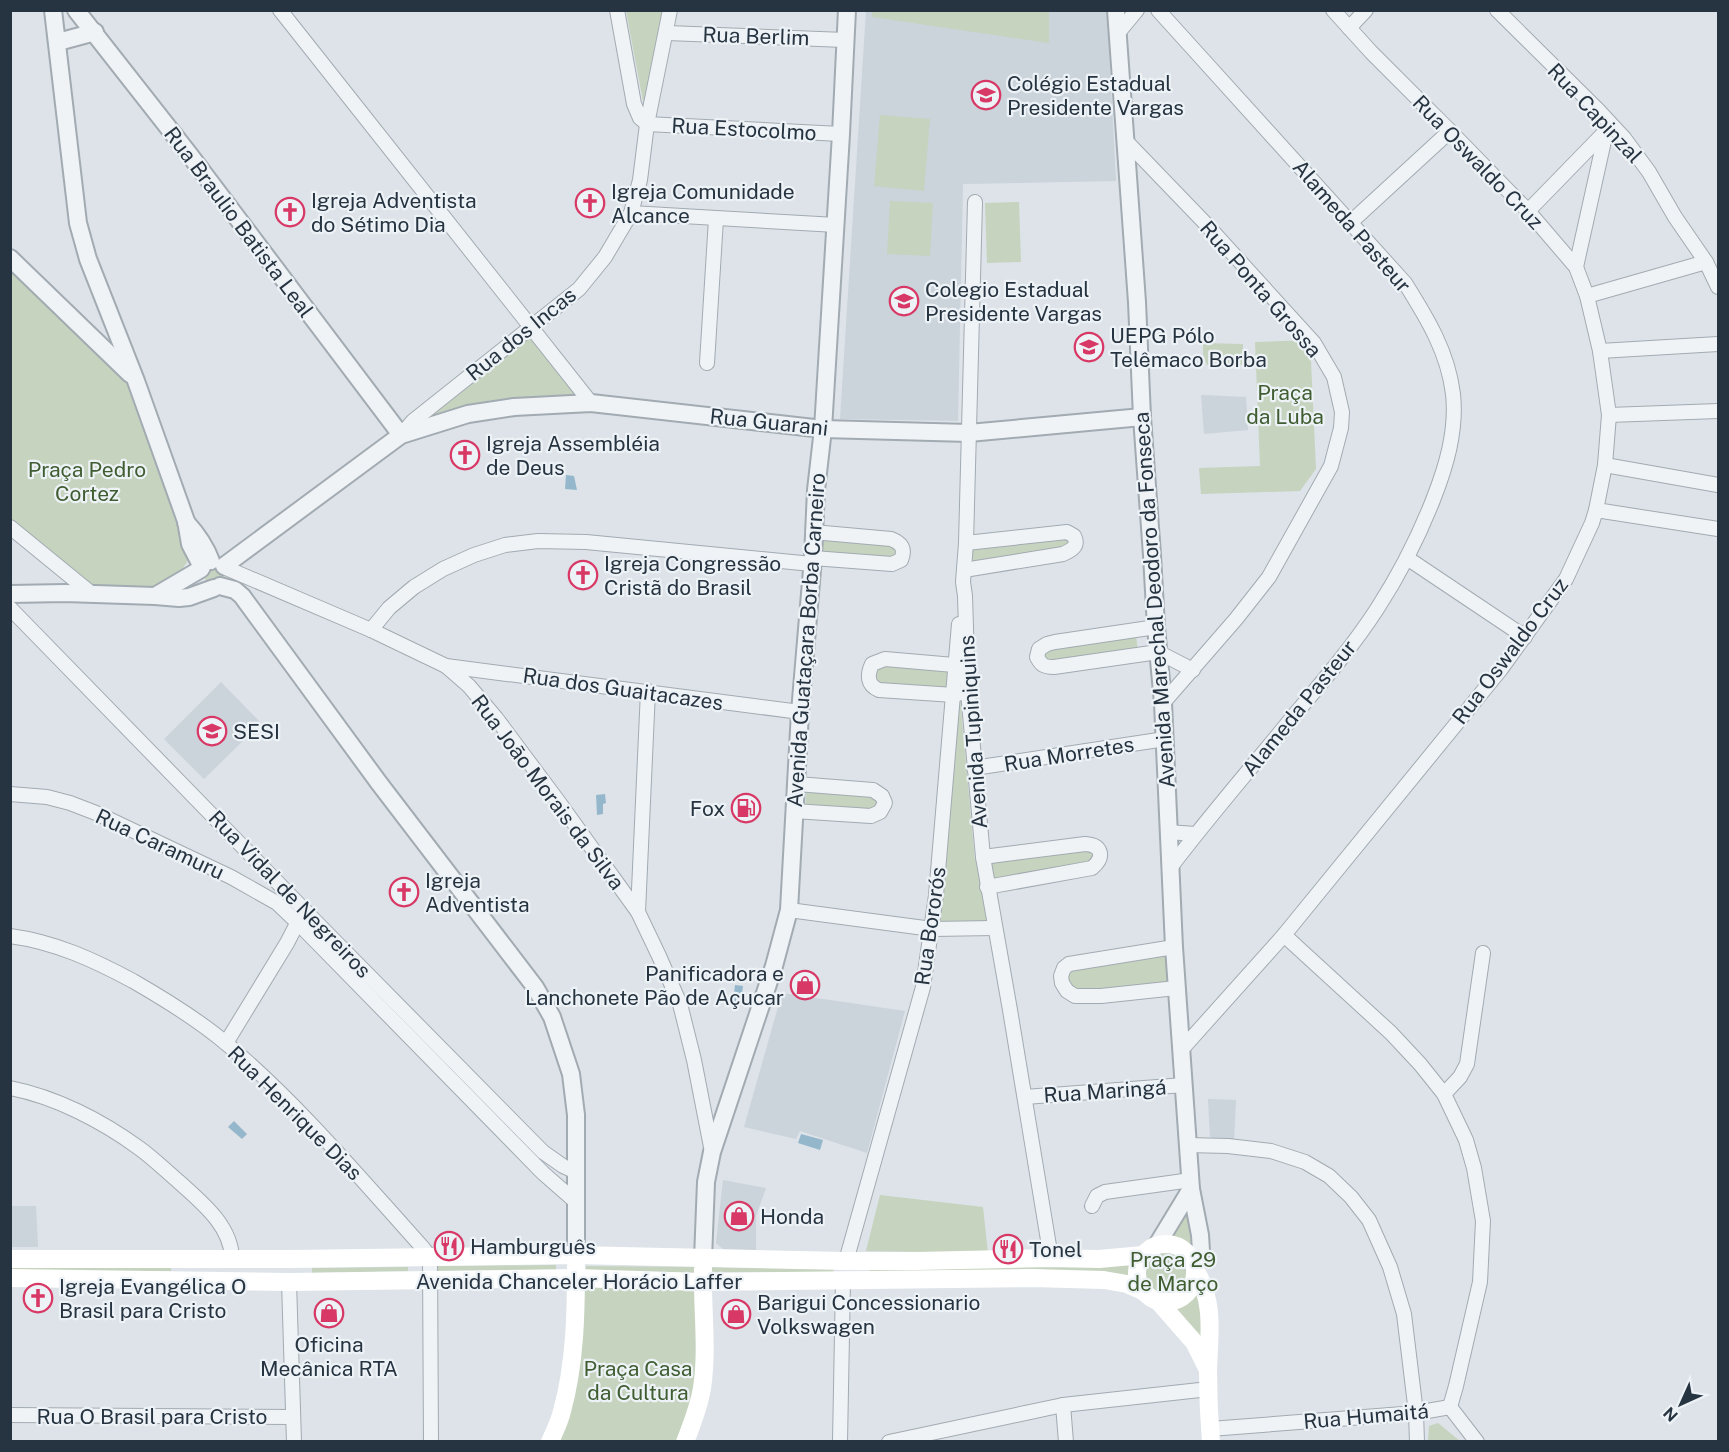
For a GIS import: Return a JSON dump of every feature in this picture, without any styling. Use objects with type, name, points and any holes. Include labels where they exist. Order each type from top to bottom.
[{"type":"main road","points":[[1167,1244],[1185,1251],[1192,1259],[1196,1269],[1194,1282],[1189,1292],[1180,1299],[1169,1302],[1151,1297],[1137,1278],[1139,1262],[1150,1250],[1167,1244]]},
{"type":"main road","name":"Avenida Chanceler Horácio Laffer","points":[[10,1259],[576,1255],[846,1261],[1099,1259],[1150,1250]]},
{"type":"main road","points":[[550,1442],[562,1413],[574,1339],[576,1255]]},
{"type":"main road","points":[[685,1442],[696,1414],[705,1362],[703,1258]]},
{"type":"main road","name":"Avenida Marechal Deodoro da Fonseca","points":[[1196,1269],[1207,1304],[1211,1333],[1208,1380],[1210,1435]]},
{"type":"main road","name":"Avenida Chanceler Horácio Laffer","points":[[10,1278],[290,1282],[576,1278],[702,1282],[1032,1278],[1104,1280],[1126,1284],[1151,1297]]},
{"type":"main road","name":"Avenida Marechal Deodoro da Fonseca","points":[[1151,1297],[1194,1342],[1208,1380]]},
{"type":"street","points":[[10,594],[65,593],[189,597],[217,587],[227,579],[213,566],[198,534],[186,521],[136,381],[88,259],[78,223],[54,10]]},
{"type":"street","name":"Rua Braulio Batista Leal","points":[[76,10],[189,154],[401,435]]},
{"type":"street","points":[[280,10],[591,403]]},
{"type":"street","points":[[617,10],[634,104],[640,118],[647,124]]},
{"type":"street","name":"Rua dos Incas","points":[[155,596],[213,566],[401,435],[413,421],[579,289],[605,257],[631,213],[640,180],[647,124],[670,10]]},
{"type":"street","name":"Avenida Guataçara Borba Carneiro","points":[[703,1258],[706,1182],[712,1152],[774,966],[789,910],[800,712],[816,490],[823,429],[847,10]]},
{"type":"street","name":"Avenida Marechal Deodoro da Fonseca","points":[[1116,10],[1137,302],[1156,627],[1163,703],[1176,988],[1191,1184],[1200,1235],[1201,1251],[1196,1269]]},
{"type":"street","points":[[1118,33],[1137,10]]},
{"type":"street","name":"Alameda Pasteur","points":[[1158,10],[1405,283],[1439,341],[1448,366],[1453,396],[1452,440],[1444,469],[1427,516],[1407,558],[1377,610],[1343,657],[1170,868]]},
{"type":"street","name":"Rua Oswaldo Cruz","points":[[1182,1049],[1284,935],[1525,637],[1566,579],[1593,523],[1605,465],[1609,416],[1600,351],[1587,297],[1576,267],[1528,211],[1333,10]]},
{"type":"street","points":[[1349,28],[1366,10]]},
{"type":"street","name":"Rua Capinzal","points":[[1497,10],[1608,128],[1624,138],[1649,172],[1675,217],[1706,262],[1719,287]]},
{"type":"street","points":[[58,42],[95,32]]},
{"type":"street","name":"Rua Berlim","points":[[667,33],[845,40]]},
{"type":"street","name":"Rua Estocolmo","points":[[647,124],[841,134]]},
{"type":"street","points":[[1528,211],[1608,128]]},
{"type":"street","points":[[1576,267],[1608,128]]},
{"type":"street","points":[[1351,222],[1450,131]]},
{"type":"street","name":"Rua Ponta Grossa","points":[[1125,140],[1205,223],[1314,343],[1334,377],[1342,412],[1341,428],[1331,466],[1269,577],[1163,703]]},
{"type":"street","name":"Avenida Tupiniquins","points":[[975,202],[961,693],[974,768],[987,886],[1051,1258]]},
{"type":"street","points":[[631,213],[836,225]]},
{"type":"street","points":[[707,363],[716,219]]},
{"type":"street","points":[[10,258],[136,381]]},
{"type":"street","points":[[1587,297],[1706,262]]},
{"type":"street","points":[[1600,351],[1719,344]]},
{"type":"street","name":"Rua Guarani","points":[[401,435],[468,414],[514,407],[591,403],[823,429],[969,433],[1142,417]]},
{"type":"street","points":[[1609,416],[1719,411]]},
{"type":"street","points":[[1605,465],[1719,485]]},
{"type":"street","points":[[1596,510],[1719,529]]},
{"type":"street","points":[[10,527],[92,594]]},
{"type":"street","points":[[371,630],[389,608],[414,587],[443,569],[474,555],[505,545],[538,541],[586,542],[812,561],[892,564],[900,560],[903,550],[900,543],[891,539],[813,532]]},
{"type":"street","points":[[964,576],[1063,554],[1071,551],[1076,542],[1074,536],[1067,532],[966,543]]},
{"type":"street","points":[[1407,558],[1525,637]]},
{"type":"street","points":[[213,566],[201,577],[204,584],[234,590],[242,596],[379,783],[535,987],[552,1017],[571,1074],[576,1114],[576,1255]]},
{"type":"street","name":"Rua João Morais da Silva","points":[[213,566],[371,630],[446,666],[469,686],[496,718],[638,912],[680,1004],[694,1060],[712,1152]]},
{"type":"street","name":"Rua Bororós","points":[[846,1261],[922,987],[932,929],[961,693],[954,665],[964,576]]},
{"type":"street","name":"Rua Vidal de Negreiros","points":[[10,608],[543,1152],[576,1172]]},
{"type":"street","points":[[1156,627],[1047,644],[1039,649],[1037,657],[1046,667],[1054,667],[1158,652],[1193,670]]},
{"type":"street","points":[[954,665],[885,659],[872,664],[868,671],[868,681],[872,687],[879,690],[961,693]]},
{"type":"street","name":"Rua dos Guaitacazes","points":[[446,666],[800,712]]},
{"type":"street","points":[[638,912],[648,691]]},
{"type":"street","name":"Rua Morretes","points":[[974,768],[1165,740]]},
{"type":"street","points":[[794,811],[871,816],[880,812],[885,803],[882,796],[873,790],[797,784]]},
{"type":"street","name":"Rua Caramuru","points":[[10,794],[47,797],[96,813],[231,877],[277,903],[298,922]]},
{"type":"street","points":[[1168,832],[1196,834]]},
{"type":"street","points":[[983,857],[1085,844],[1094,845],[1099,849],[1100,854],[1099,860],[1092,868],[987,886]]},
{"type":"street","points":[[226,1043],[304,909]]},
{"type":"street","points":[[789,910],[932,929],[995,928]]},
{"type":"street","name":"Rua Vidal de Negreiros","points":[[298,922],[543,1173],[575,1201]]},
{"type":"street","points":[[1284,935],[1391,1033],[1420,1064],[1444,1094],[1466,1140],[1474,1168],[1483,1221],[1480,1282],[1450,1407],[1476,1442]]},
{"type":"street","name":"Rua Henrique Dias","points":[[10,936],[30,938],[70,950],[112,970],[154,993],[226,1043],[300,1113],[430,1257]]},
{"type":"street","points":[[1174,947],[1078,961],[1064,968],[1061,976],[1067,991],[1075,996],[1101,996],[1176,988]]},
{"type":"street","points":[[1444,1094],[1460,1077],[1467,1064],[1483,953]]},
{"type":"street","name":"Rua Maringá","points":[[1025,1097],[1184,1085]]},
{"type":"street","points":[[10,1088],[57,1101],[105,1126],[140,1149],[188,1190],[220,1223],[229,1238],[232,1258]]},
{"type":"street","points":[[1188,1145],[1228,1146],[1271,1151],[1305,1162],[1329,1176],[1370,1220],[1393,1276],[1404,1314],[1416,1413],[1417,1442]]},
{"type":"street","points":[[1092,1206],[1097,1196],[1105,1192],[1191,1184]]},
{"type":"street","points":[[1150,1250],[1191,1184]]},
{"type":"street","points":[[430,1257],[431,1442]]},
{"type":"street","points":[[840,1442],[843,1280]]},
{"type":"street","points":[[290,1282],[294,1442]]},
{"type":"street","points":[[889,1442],[955,1434],[1063,1405],[1208,1380]]},
{"type":"street","points":[[1063,1405],[1066,1442]]},
{"type":"street","name":"Rua Humaitá","points":[[1210,1435],[1416,1413],[1450,1407]]},
{"type":"street","name":"Rua O Brasil para Cristo","points":[[10,1415],[293,1417]]},
{"type":"shaded area","name":"Colegio Estadual Presidente Vargas","points":[[866,11],[1107,11],[1116,181],[963,184],[958,421],[840,419]]},
{"type":"shaded area","points":[[1201,395],[1246,397],[1248,430],[1204,434]]},
{"type":"shaded area","name":"SESI","points":[[221,682],[261,723],[204,779],[164,739]]},
{"type":"shaded area","points":[[782,993],[905,1011],[867,1153],[800,1131],[796,1139],[744,1127]]},
{"type":"shaded area","points":[[1208,1099],[1236,1100],[1234,1141],[1210,1137]]},
{"type":"shaded area","points":[[723,1180],[766,1188],[756,1216],[756,1250],[723,1249],[716,1243]]},
{"type":"shaded area","points":[[10,1206],[36,1206],[38,1247],[11,1247]]},
{"type":"green space","points":[[626,11],[665,11],[645,112]]},
{"type":"green space","points":[[872,11],[1049,11],[1049,43],[872,17]]},
{"type":"green space","points":[[880,115],[930,119],[924,191],[874,186]]},
{"type":"green space","points":[[890,201],[933,203],[930,256],[887,254]]},
{"type":"green space","points":[[1019,202],[1021,262],[987,263],[985,203]]},
{"type":"green space","name":"Praça Pedro Cortez","points":[[10,262],[125,374],[167,476],[189,559],[177,577],[154,589],[98,587],[88,583],[11,521]]},
{"type":"green space","points":[[532,332],[580,398],[453,412],[422,418]]},
{"type":"green space","name":"Praça da Luba","points":[[1310,340],[1316,469],[1300,491],[1201,494],[1199,468],[1260,466],[1255,342]]},
{"type":"green space","points":[[1203,343],[1243,344],[1243,365],[1207,365],[1203,354]]},
{"type":"green space","points":[[822,534],[899,544],[898,559],[820,558]]},
{"type":"green space","points":[[1069,536],[1071,547],[973,563],[972,546]]},
{"type":"green space","points":[[210,564],[225,572],[222,582],[207,582],[204,577]]},
{"type":"green space","points":[[1136,634],[1138,653],[1052,666],[1041,654],[1043,650]]},
{"type":"green space","points":[[876,663],[951,671],[950,693],[879,687],[871,671]]},
{"type":"green space","points":[[960,697],[975,861],[1093,846],[1096,860],[982,886],[990,926],[939,928]]},
{"type":"green space","points":[[807,786],[880,795],[879,811],[805,811]]},
{"type":"green space","points":[[1169,950],[1173,987],[1080,996],[1067,988],[1065,969]]},
{"type":"green space","points":[[880,1195],[983,1207],[988,1253],[866,1251]]},
{"type":"green space","name":"Praça 29 de Março","points":[[1191,1196],[1205,1355],[1167,1308],[1120,1280],[1039,1269],[870,1272],[870,1269],[1145,1250],[1150,1248]]},
{"type":"green space","points":[[556,1265],[556,1270],[433,1271],[432,1266]]},
{"type":"green space","points":[[10,1266],[171,1266],[171,1271],[11,1272]]},
{"type":"green space","points":[[586,1266],[695,1267],[694,1273],[586,1270]]},
{"type":"green space","points":[[408,1267],[408,1271],[312,1273],[312,1268]]},
{"type":"green space","points":[[708,1267],[834,1269],[833,1272],[708,1272]]},
{"type":"green space","name":"Praça Casa da Cultura","points":[[582,1282],[698,1287],[701,1362],[682,1441],[556,1442]]},
{"type":"green space","points":[[1438,1423],[1460,1441],[1428,1441],[1429,1426]]},
{"type":"water","points":[[566,475],[574,476],[577,490],[565,489]]},
{"type":"water","points":[[605,794],[606,803],[603,804],[603,814],[597,815],[596,795]]},
{"type":"water","points":[[735,985],[743,986],[741,1003],[733,1002]]},
{"type":"water","points":[[234,1121],[247,1134],[242,1139],[228,1127]]},
{"type":"water","points":[[801,1134],[823,1140],[820,1150],[798,1143]]},
{"type":"place","name":"Colégio Estadual Presidente Vargas","points":[[986,95]]},
{"type":"place","name":"Igreja Comunidade Alcance","points":[[590,203]]},
{"type":"place","name":"Igreja Adventista do Sétimo Dia","points":[[290,212]]},
{"type":"place","name":"Colegio Estadual Presidente Vargas","points":[[904,301]]},
{"type":"place","name":"UEPG Pólo Telêmaco Borba","points":[[1089,347]]},
{"type":"place","name":"Igreja Assembléia de Deus","points":[[465,455]]},
{"type":"place","name":"Igreja Congressão Cristã do Brasil","points":[[583,575]]},
{"type":"place","name":"SESI","points":[[212,731]]},
{"type":"place","name":"Fox","points":[[746,808]]},
{"type":"place","name":"Igreja Adventista","points":[[404,892]]},
{"type":"place","name":"Panificadora e Lanchonete Pão de Açucar","points":[[805,985]]},
{"type":"place","name":"Honda","points":[[739,1216]]},
{"type":"place","name":"Hamburguês","points":[[449,1246]]},
{"type":"place","name":"Tonel","points":[[1008,1249]]},
{"type":"place","name":"Igreja Evangélica O Brasil para Cristo","points":[[38,1298]]},
{"type":"place","name":"Oficina Mecânica RTA","points":[[329,1313]]},
{"type":"place","name":"Barigui Concessionario Volkswagen","points":[[736,1314]]}]
